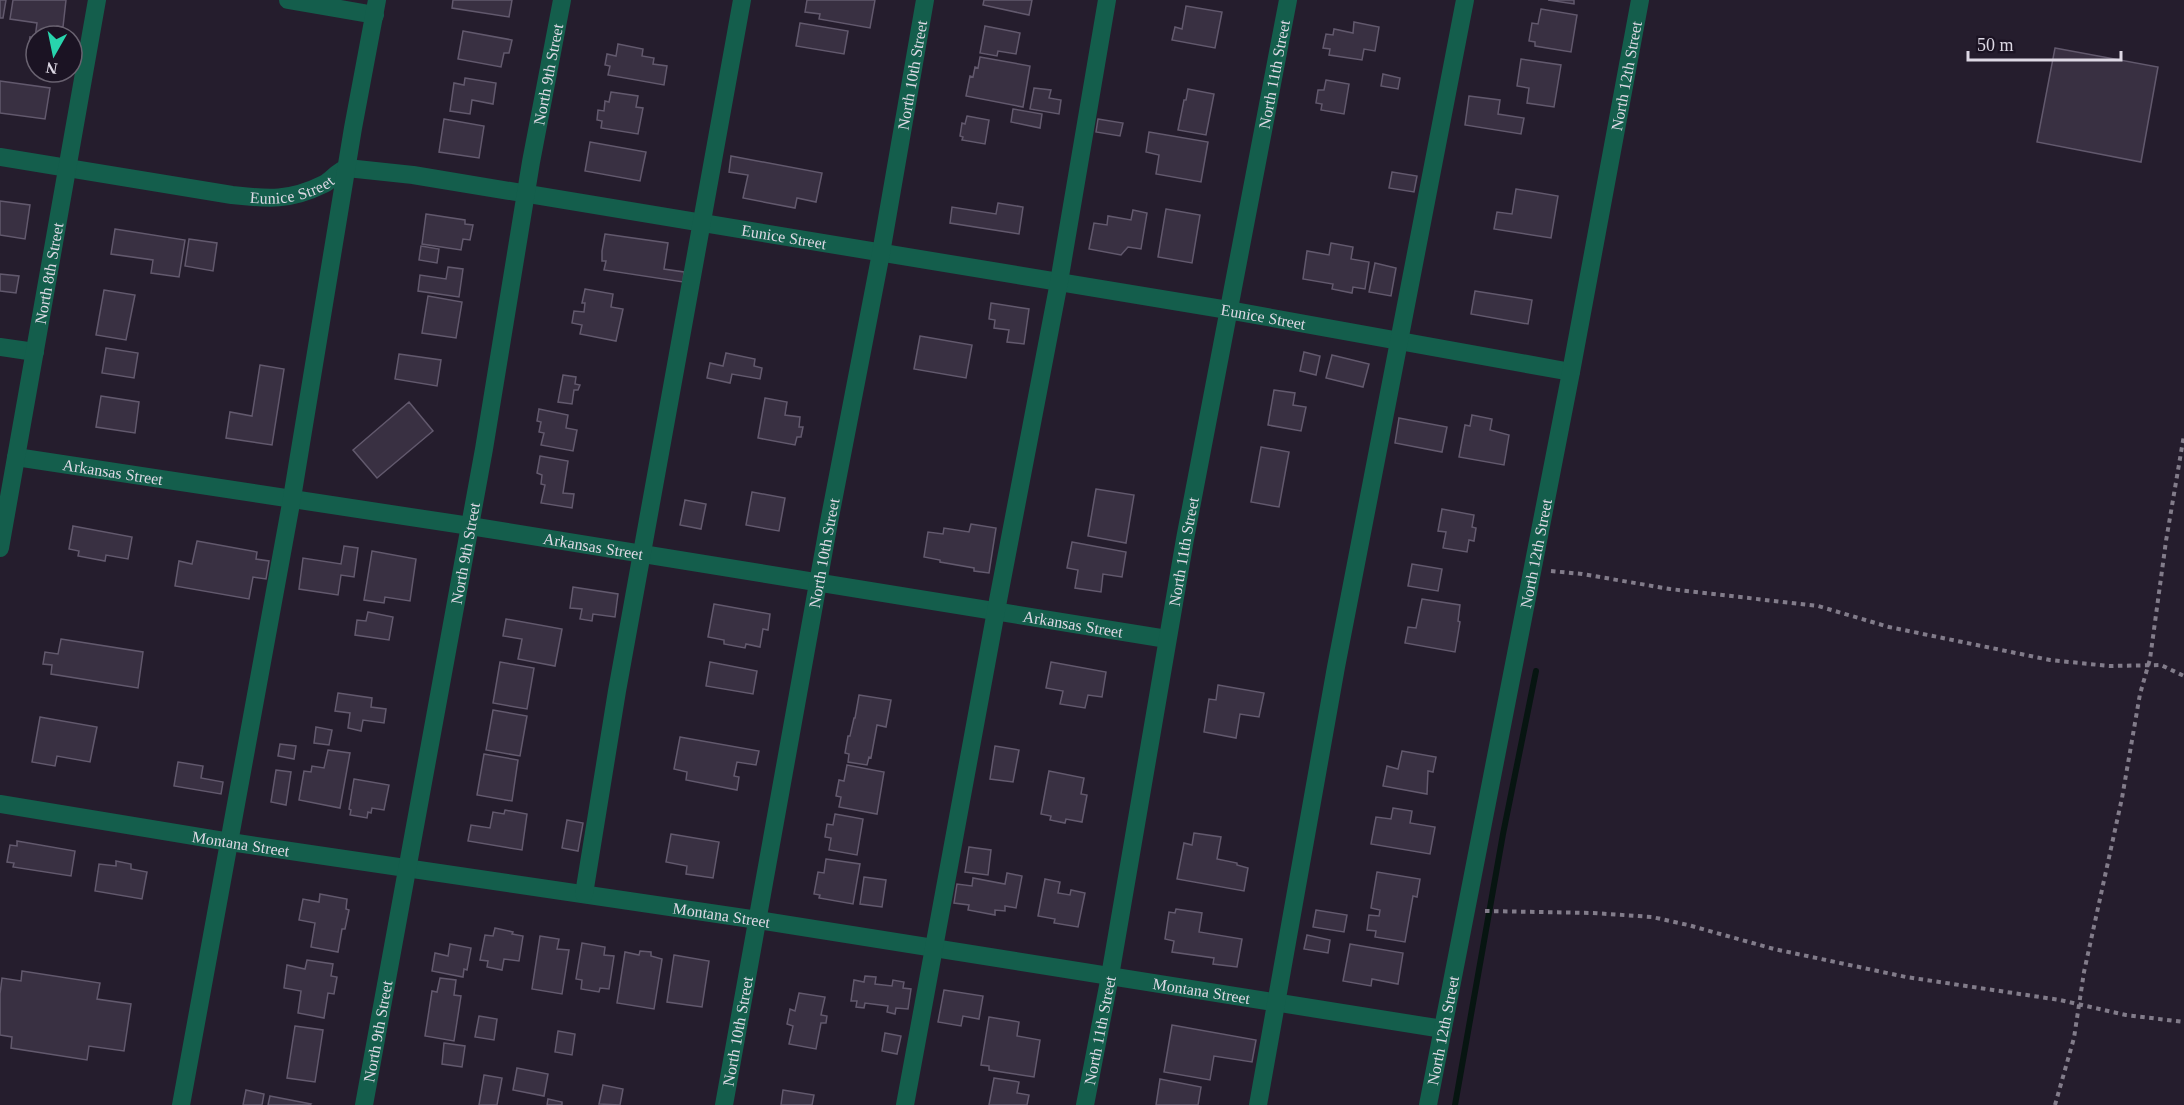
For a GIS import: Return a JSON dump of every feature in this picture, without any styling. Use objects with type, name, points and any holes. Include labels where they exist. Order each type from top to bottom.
[{"type":"street","name":"North 8th Street","points":[[0,548],[97,0]]},
{"type":"street","points":[[181,1105],[292,498],[376,8],[288,0]]},
{"type":"street","name":"North 9th Street","points":[[364,1105],[470,525],[526,193],[562,0]]},
{"type":"street","points":[[584,894],[642,554],[742,0]]},
{"type":"street","name":"North 10th Street","points":[[724,1105],[818,582],[881,253],[925,0]]},
{"type":"street","points":[[905,1105],[1059,282],[1107,0]]},
{"type":"street","name":"North 11th Street","points":[[1085,1105],[1110,976],[1167,639],[1288,0]]},
{"type":"street","points":[[1258,1105],[1336,667],[1465,0]]},
{"type":"street","name":"North 12th Street","points":[[1428,1105],[1571,372],[1640,0]]},
{"type":"street","name":"Eunice Street","points":[[0,157],[269,199],[283,198],[326,183],[347,168],[413,175],[1228,310],[1571,372]]},
{"type":"street","points":[[0,347],[35,352]]},
{"type":"street","name":"Arkansas Street","points":[[16,457],[470,525],[1167,639]]},
{"type":"street","name":"Montana Street","points":[[0,804],[230,842],[758,920],[1443,1029]]},
{"type":"path","points":[[2055,1105],[2074,1038],[2078,1004],[2122,798],[2140,694],[2148,666],[2184,435]]},
{"type":"path","points":[[1533,569],[1582,574],[1670,589],[1818,606],[1889,627],[2050,660],[2109,666],[2161,666],[2184,676]]},
{"type":"path","points":[[1466,911],[1593,913],[1652,917],[1774,949],[1906,977],[2078,1004],[2126,1015],[2184,1022]]},
{"type":"building","points":[[0,0],[6,0],[3,18],[0,18]]},
{"type":"building","points":[[13,0],[66,0],[63,24],[37,24],[10,19]]},
{"type":"building","points":[[453,0],[512,0],[509,17],[452,8]]},
{"type":"building","points":[[807,0],[875,0],[870,28],[819,19],[820,14],[805,12]]},
{"type":"building","points":[[984,0],[1032,0],[1029,15],[983,5]]},
{"type":"building","points":[[1548,0],[1574,0],[1574,4]]},
{"type":"building","points":[[1186,6],[1222,12],[1215,48],[1172,40],[1175,27],[1182,29]]},
{"type":"building","points":[[1541,9],[1577,15],[1571,52],[1535,46],[1535,42],[1529,41],[1532,23],[1538,24]]},
{"type":"building","points":[[1354,22],[1379,27],[1375,51],[1364,49],[1362,60],[1329,55],[1330,49],[1323,48],[1326,34],[1333,35],[1334,29],[1353,33]]},
{"type":"building","points":[[800,23],[848,31],[844,54],[796,46]]},
{"type":"building","points":[[985,26],[1020,33],[1016,54],[998,51],[997,56],[980,53]]},
{"type":"building","points":[[463,31],[512,40],[509,53],[504,53],[501,67],[458,59]]},
{"type":"building","points":[[618,44],[643,49],[642,56],[654,58],[653,64],[667,66],[664,85],[608,75],[610,66],[605,65],[607,54],[616,56]]},
{"type":"building","points":[[2055,48],[2158,67],[2141,162],[2037,142]]},
{"type":"building","points":[[980,57],[1030,66],[1023,107],[966,96],[970,76],[973,77],[975,67],[978,68]]},
{"type":"building","points":[[1521,59],[1561,65],[1554,107],[1527,103],[1529,88],[1517,86]]},
{"type":"building","points":[[1383,74],[1400,78],[1398,89],[1381,86]]},
{"type":"building","points":[[465,78],[496,83],[493,104],[472,100],[470,114],[450,111],[454,83],[464,85]]},
{"type":"building","points":[[1326,80],[1349,84],[1344,114],[1321,110],[1322,104],[1316,103],[1318,90],[1324,90]]},
{"type":"building","points":[[0,81],[50,88],[45,119],[0,113]]},
{"type":"building","points":[[1034,88],[1051,90],[1049,98],[1061,100],[1059,114],[1030,109]]},
{"type":"building","points":[[1188,89],[1214,94],[1206,135],[1178,130]]},
{"type":"building","points":[[611,92],[638,96],[636,107],[643,108],[638,134],[601,128],[602,121],[597,120],[598,110],[604,111],[605,101],[609,102]]},
{"type":"building","points":[[1469,96],[1500,100],[1498,114],[1524,118],[1521,134],[1465,125]]},
{"type":"building","points":[[1013,109],[1042,114],[1040,128],[1011,122]]},
{"type":"building","points":[[967,116],[989,120],[985,144],[962,140],[963,137],[960,136],[962,123],[965,124]]},
{"type":"building","points":[[444,119],[484,126],[479,158],[439,152]]},
{"type":"building","points":[[1098,119],[1123,123],[1120,136],[1096,132]]},
{"type":"building","points":[[1149,132],[1208,142],[1201,182],[1156,174],[1159,155],[1146,152]]},
{"type":"building","points":[[590,142],[646,152],[640,181],[585,171]]},
{"type":"building","points":[[731,156],[822,173],[816,202],[797,198],[795,208],[743,198],[748,175],[729,172]]},
{"type":"building","points":[[1392,172],[1417,176],[1414,192],[1389,188]]},
{"type":"building","points":[[1516,189],[1558,196],[1551,238],[1494,229],[1497,212],[1512,214]]},
{"type":"building","points":[[0,201],[30,205],[25,239],[0,235]]},
{"type":"building","points":[[998,203],[1023,207],[1019,234],[950,223],[952,207],[996,214]]},
{"type":"building","points":[[1166,209],[1200,215],[1192,263],[1158,257]]},
{"type":"building","points":[[1133,210],[1147,213],[1141,249],[1128,247],[1121,255],[1089,249],[1094,223],[1107,225],[1108,216],[1131,220]]},
{"type":"building","points":[[426,214],[465,220],[465,224],[473,225],[470,240],[463,239],[461,250],[422,244]]},
{"type":"building","points":[[115,229],[185,240],[179,277],[151,273],[153,260],[111,254]]},
{"type":"building","points":[[605,234],[668,243],[664,269],[684,272],[683,282],[604,270],[606,261],[602,261],[602,251]]},
{"type":"building","points":[[189,239],[217,243],[213,271],[185,266]]},
{"type":"building","points":[[1331,243],[1353,247],[1351,259],[1369,262],[1365,289],[1353,287],[1352,293],[1332,289],[1333,284],[1303,279],[1307,251],[1329,255]]},
{"type":"building","points":[[421,246],[439,249],[437,263],[419,260]]},
{"type":"building","points":[[1375,263],[1396,268],[1391,296],[1369,292]]},
{"type":"building","points":[[448,267],[463,269],[459,297],[418,291],[420,275],[446,279]]},
{"type":"building","points":[[0,274],[19,276],[16,293],[0,291]]},
{"type":"building","points":[[585,289],[613,294],[611,307],[623,309],[616,341],[580,334],[582,325],[572,323],[574,311],[584,312],[585,303],[582,303]]},
{"type":"building","points":[[104,290],[135,295],[126,340],[96,335]]},
{"type":"building","points":[[1475,291],[1532,300],[1528,324],[1471,314]]},
{"type":"building","points":[[428,296],[462,302],[456,338],[422,333]]},
{"type":"building","points":[[991,303],[1029,309],[1024,344],[1007,342],[1009,330],[994,328],[995,320],[989,319]]},
{"type":"building","points":[[920,336],[972,345],[966,378],[914,369]]},
{"type":"building","points":[[106,348],[138,353],[134,378],[102,373]]},
{"type":"building","points":[[1304,352],[1320,356],[1316,375],[1300,371]]},
{"type":"building","points":[[726,353],[755,359],[754,366],[762,368],[760,379],[732,374],[730,383],[707,378],[710,363],[723,366]]},
{"type":"building","points":[[399,354],[441,360],[437,386],[395,379]]},
{"type":"building","points":[[1332,355],[1369,364],[1363,387],[1326,378]]},
{"type":"building","points":[[260,365],[284,369],[272,445],[226,438],[230,412],[252,416]]},
{"type":"building","points":[[563,375],[576,377],[575,384],[580,385],[578,390],[574,390],[572,404],[558,402]]},
{"type":"building","points":[[1274,390],[1295,393],[1293,405],[1306,407],[1301,431],[1268,425]]},
{"type":"building","points":[[101,396],[139,402],[135,433],[96,427]]},
{"type":"building","points":[[765,398],[787,402],[785,415],[800,417],[799,427],[803,427],[801,437],[797,437],[795,445],[758,438]]},
{"type":"building","points":[[409,402],[433,431],[377,478],[353,450]]},
{"type":"building","points":[[539,409],[568,415],[566,428],[577,430],[573,451],[541,445],[544,433],[539,432],[541,422],[537,421]]},
{"type":"building","points":[[1472,415],[1492,419],[1490,430],[1509,435],[1504,465],[1459,457],[1465,425],[1470,426]]},
{"type":"building","points":[[1399,418],[1447,427],[1442,452],[1395,443]]},
{"type":"building","points":[[1261,447],[1289,452],[1279,507],[1251,502]]},
{"type":"building","points":[[540,456],[568,461],[563,493],[574,494],[572,508],[541,503],[545,485],[541,484],[542,475],[537,473]]},
{"type":"building","points":[[1096,489],[1134,495],[1126,543],[1088,536]]},
{"type":"building","points":[[752,492],[785,498],[779,531],[746,525]]},
{"type":"building","points":[[685,500],[706,504],[701,529],[680,525]]},
{"type":"building","points":[[1442,509],[1474,515],[1472,527],[1476,528],[1474,541],[1469,540],[1467,552],[1443,548],[1446,532],[1438,531]]},
{"type":"building","points":[[971,524],[996,528],[989,573],[924,557],[928,532],[943,534],[944,528],[969,532]]},
{"type":"building","points":[[73,526],[132,537],[128,559],[106,555],[105,561],[78,556],[79,551],[69,549]]},
{"type":"building","points":[[197,541],[257,552],[256,559],[269,561],[266,579],[253,577],[249,599],[175,586],[179,561],[192,564]]},
{"type":"building","points":[[1072,542],[1126,552],[1122,577],[1103,574],[1101,592],[1075,588],[1078,570],[1067,568]]},
{"type":"building","points":[[344,546],[358,548],[354,577],[341,575],[338,595],[299,589],[303,558],[341,564]]},
{"type":"building","points":[[372,551],[416,559],[410,601],[385,597],[384,603],[364,600]]},
{"type":"building","points":[[1412,564],[1442,569],[1438,591],[1408,586]]},
{"type":"building","points":[[573,587],[618,594],[615,617],[593,614],[592,621],[580,619],[582,609],[570,608]]},
{"type":"building","points":[[1422,599],[1460,605],[1455,652],[1405,643],[1408,627],[1416,628]]},
{"type":"building","points":[[714,604],[770,614],[768,630],[763,629],[760,647],[746,644],[745,648],[724,644],[724,640],[708,637]]},
{"type":"building","points":[[368,612],[393,617],[389,640],[355,635],[357,620],[366,621]]},
{"type":"building","points":[[506,619],[562,629],[555,666],[518,659],[522,639],[503,636]]},
{"type":"building","points":[[61,639],[143,652],[138,688],[51,674],[52,665],[43,664],[45,652],[58,654]]},
{"type":"building","points":[[500,662],[534,668],[527,709],[493,703]]},
{"type":"building","points":[[710,662],[757,671],[753,694],[706,686]]},
{"type":"building","points":[[1051,662],[1106,672],[1102,697],[1088,695],[1085,708],[1060,704],[1063,691],[1046,688]]},
{"type":"building","points":[[1218,685],[1264,693],[1259,717],[1240,714],[1236,738],[1204,732],[1209,699],[1216,700]]},
{"type":"building","points":[[338,693],[372,698],[371,707],[386,709],[384,723],[363,720],[361,731],[348,728],[350,713],[335,711]]},
{"type":"building","points":[[859,695],[891,700],[886,727],[877,725],[871,758],[869,757],[867,765],[848,762],[849,754],[845,753]]},
{"type":"building","points":[[493,710],[527,716],[520,756],[486,750]]},
{"type":"building","points":[[40,717],[97,727],[90,762],[57,756],[55,766],[32,762]]},
{"type":"building","points":[[316,727],[332,730],[329,745],[314,743]]},
{"type":"building","points":[[680,737],[759,751],[756,765],[737,762],[734,776],[739,777],[737,790],[686,780],[687,772],[674,769]]},
{"type":"building","points":[[280,744],[296,746],[294,759],[278,756]]},
{"type":"building","points":[[995,746],[1019,750],[1013,782],[990,779]]},
{"type":"building","points":[[328,750],[350,753],[340,808],[299,800],[304,771],[311,772],[312,766],[324,768]]},
{"type":"building","points":[[1402,751],[1436,757],[1433,772],[1428,771],[1427,794],[1383,786],[1387,766],[1398,769]]},
{"type":"building","points":[[484,754],[518,760],[512,801],[477,795]]},
{"type":"building","points":[[178,762],[203,766],[201,778],[223,782],[221,794],[174,786]]},
{"type":"building","points":[[847,765],[884,772],[877,814],[839,807],[841,797],[836,796],[839,780],[844,781]]},
{"type":"building","points":[[276,770],[291,772],[286,805],[271,802]]},
{"type":"building","points":[[1049,771],[1084,778],[1081,794],[1087,795],[1082,822],[1066,819],[1065,823],[1050,820],[1051,816],[1041,814]]},
{"type":"building","points":[[354,779],[389,785],[384,810],[372,808],[367,818],[350,815]]},
{"type":"building","points":[[1393,808],[1412,811],[1410,823],[1435,827],[1430,854],[1371,844],[1376,817],[1391,819]]},
{"type":"building","points":[[505,810],[527,814],[522,850],[468,841],[471,825],[490,828],[493,812],[504,814]]},
{"type":"building","points":[[835,814],[863,819],[857,855],[829,850],[831,838],[825,837],[827,824],[833,825]]},
{"type":"building","points":[[567,820],[583,823],[578,851],[562,848]]},
{"type":"building","points":[[1194,833],[1221,837],[1217,859],[1248,868],[1244,891],[1177,879],[1184,843],[1192,845]]},
{"type":"building","points":[[671,834],[719,842],[713,878],[686,874],[687,866],[666,862]]},
{"type":"building","points":[[17,841],[75,851],[71,876],[13,867],[14,863],[7,862],[10,845],[17,846]]},
{"type":"building","points":[[969,847],[991,850],[988,875],[965,872]]},
{"type":"building","points":[[826,859],[860,864],[853,904],[819,898],[820,895],[814,894],[818,872],[824,873]]},
{"type":"building","points":[[116,861],[131,864],[131,869],[147,872],[142,899],[95,891],[99,864],[116,866]]},
{"type":"building","points":[[1377,872],[1420,879],[1417,897],[1413,896],[1405,942],[1375,937],[1376,931],[1367,930],[1369,915],[1379,916],[1380,910],[1371,908]]},
{"type":"building","points":[[1007,873],[1022,876],[1016,908],[1005,906],[1005,911],[995,910],[995,915],[968,910],[969,905],[954,903],[957,884],[972,886],[973,878],[1005,884]]},
{"type":"building","points":[[864,877],[886,880],[882,907],[860,904]]},
{"type":"building","points":[[1045,879],[1060,882],[1058,893],[1070,895],[1071,890],[1085,893],[1078,927],[1054,923],[1055,919],[1038,916]]},
{"type":"building","points":[[320,894],[347,899],[346,909],[349,910],[345,929],[342,929],[338,952],[311,947],[315,923],[299,920],[303,899],[319,902]]},
{"type":"building","points":[[1176,909],[1202,913],[1199,932],[1242,939],[1237,967],[1213,964],[1214,958],[1172,952],[1174,941],[1165,939],[1169,912],[1175,913]]},
{"type":"building","points":[[1316,910],[1347,915],[1344,932],[1313,927]]},
{"type":"building","points":[[495,928],[523,936],[519,961],[504,959],[502,970],[487,967],[488,961],[480,960],[485,935],[493,936]]},
{"type":"building","points":[[1307,935],[1330,940],[1328,953],[1304,949]]},
{"type":"building","points":[[540,936],[559,939],[557,949],[569,950],[562,994],[532,989]]},
{"type":"building","points":[[582,943],[605,947],[604,955],[614,956],[609,989],[600,988],[599,992],[581,989],[582,980],[576,979]]},
{"type":"building","points":[[450,944],[471,948],[467,970],[464,969],[463,977],[432,971],[435,953],[448,956]]},
{"type":"building","points":[[1350,944],[1403,953],[1398,984],[1372,979],[1371,986],[1343,981]]},
{"type":"building","points":[[640,951],[651,952],[651,956],[662,959],[654,1009],[617,1003],[625,952],[639,955]]},
{"type":"building","points":[[674,955],[709,961],[702,1007],[667,1002]]},
{"type":"building","points":[[307,960],[333,964],[331,976],[337,977],[334,994],[328,993],[324,1018],[298,1013],[301,991],[284,988],[287,965],[305,969]]},
{"type":"building","points":[[22,971],[100,983],[97,999],[131,1004],[124,1051],[89,1046],[87,1060],[11,1048],[12,1037],[0,1035],[2,978],[21,981]]},
{"type":"building","points":[[865,976],[876,977],[875,984],[892,986],[893,980],[904,982],[903,988],[911,989],[908,1009],[896,1008],[895,1014],[887,1012],[888,1006],[865,1003],[864,1008],[856,1007],[857,1001],[851,1001],[854,980],[864,982]]},
{"type":"building","points":[[440,978],[456,980],[454,995],[461,996],[454,1041],[425,1036],[432,991],[437,992]]},
{"type":"building","points":[[944,990],[983,996],[979,1019],[963,1016],[961,1026],[938,1022]]},
{"type":"building","points":[[799,993],[825,997],[821,1015],[827,1016],[826,1023],[821,1023],[816,1049],[789,1044],[793,1026],[787,1024],[790,1009],[795,1011]]},
{"type":"building","points":[[479,1016],[497,1019],[494,1040],[475,1037]]},
{"type":"building","points":[[989,1017],[1019,1022],[1017,1036],[1040,1040],[1034,1077],[989,1070],[989,1066],[981,1065]]},
{"type":"building","points":[[1172,1025],[1256,1040],[1252,1062],[1214,1056],[1210,1080],[1164,1072]]},
{"type":"building","points":[[295,1026],[323,1030],[315,1082],[287,1078]]},
{"type":"building","points":[[558,1031],[575,1034],[572,1055],[555,1052]]},
{"type":"building","points":[[885,1033],[901,1036],[897,1054],[882,1051]]},
{"type":"building","points":[[444,1043],[465,1046],[462,1067],[442,1064]]},
{"type":"building","points":[[517,1068],[548,1074],[544,1096],[513,1090]]},
{"type":"building","points":[[484,1075],[502,1078],[497,1105],[479,1105]]},
{"type":"building","points":[[994,1078],[1019,1082],[1017,1093],[1029,1095],[1027,1105],[989,1105]]},
{"type":"building","points":[[1160,1079],[1201,1087],[1198,1105],[1156,1105]]},
{"type":"building","points":[[603,1085],[623,1089],[620,1105],[599,1104]]},
{"type":"building","points":[[246,1090],[264,1094],[262,1105],[243,1105]]},
{"type":"building","points":[[783,1090],[814,1095],[812,1105],[781,1105]]},
{"type":"building","points":[[270,1096],[311,1104],[268,1105]]},
{"type":"building","points":[[548,1099],[562,1102],[562,1105],[547,1105]]},
{"type":"waterway","points":[[1455,1105],[1503,834],[1536,671]]}]
